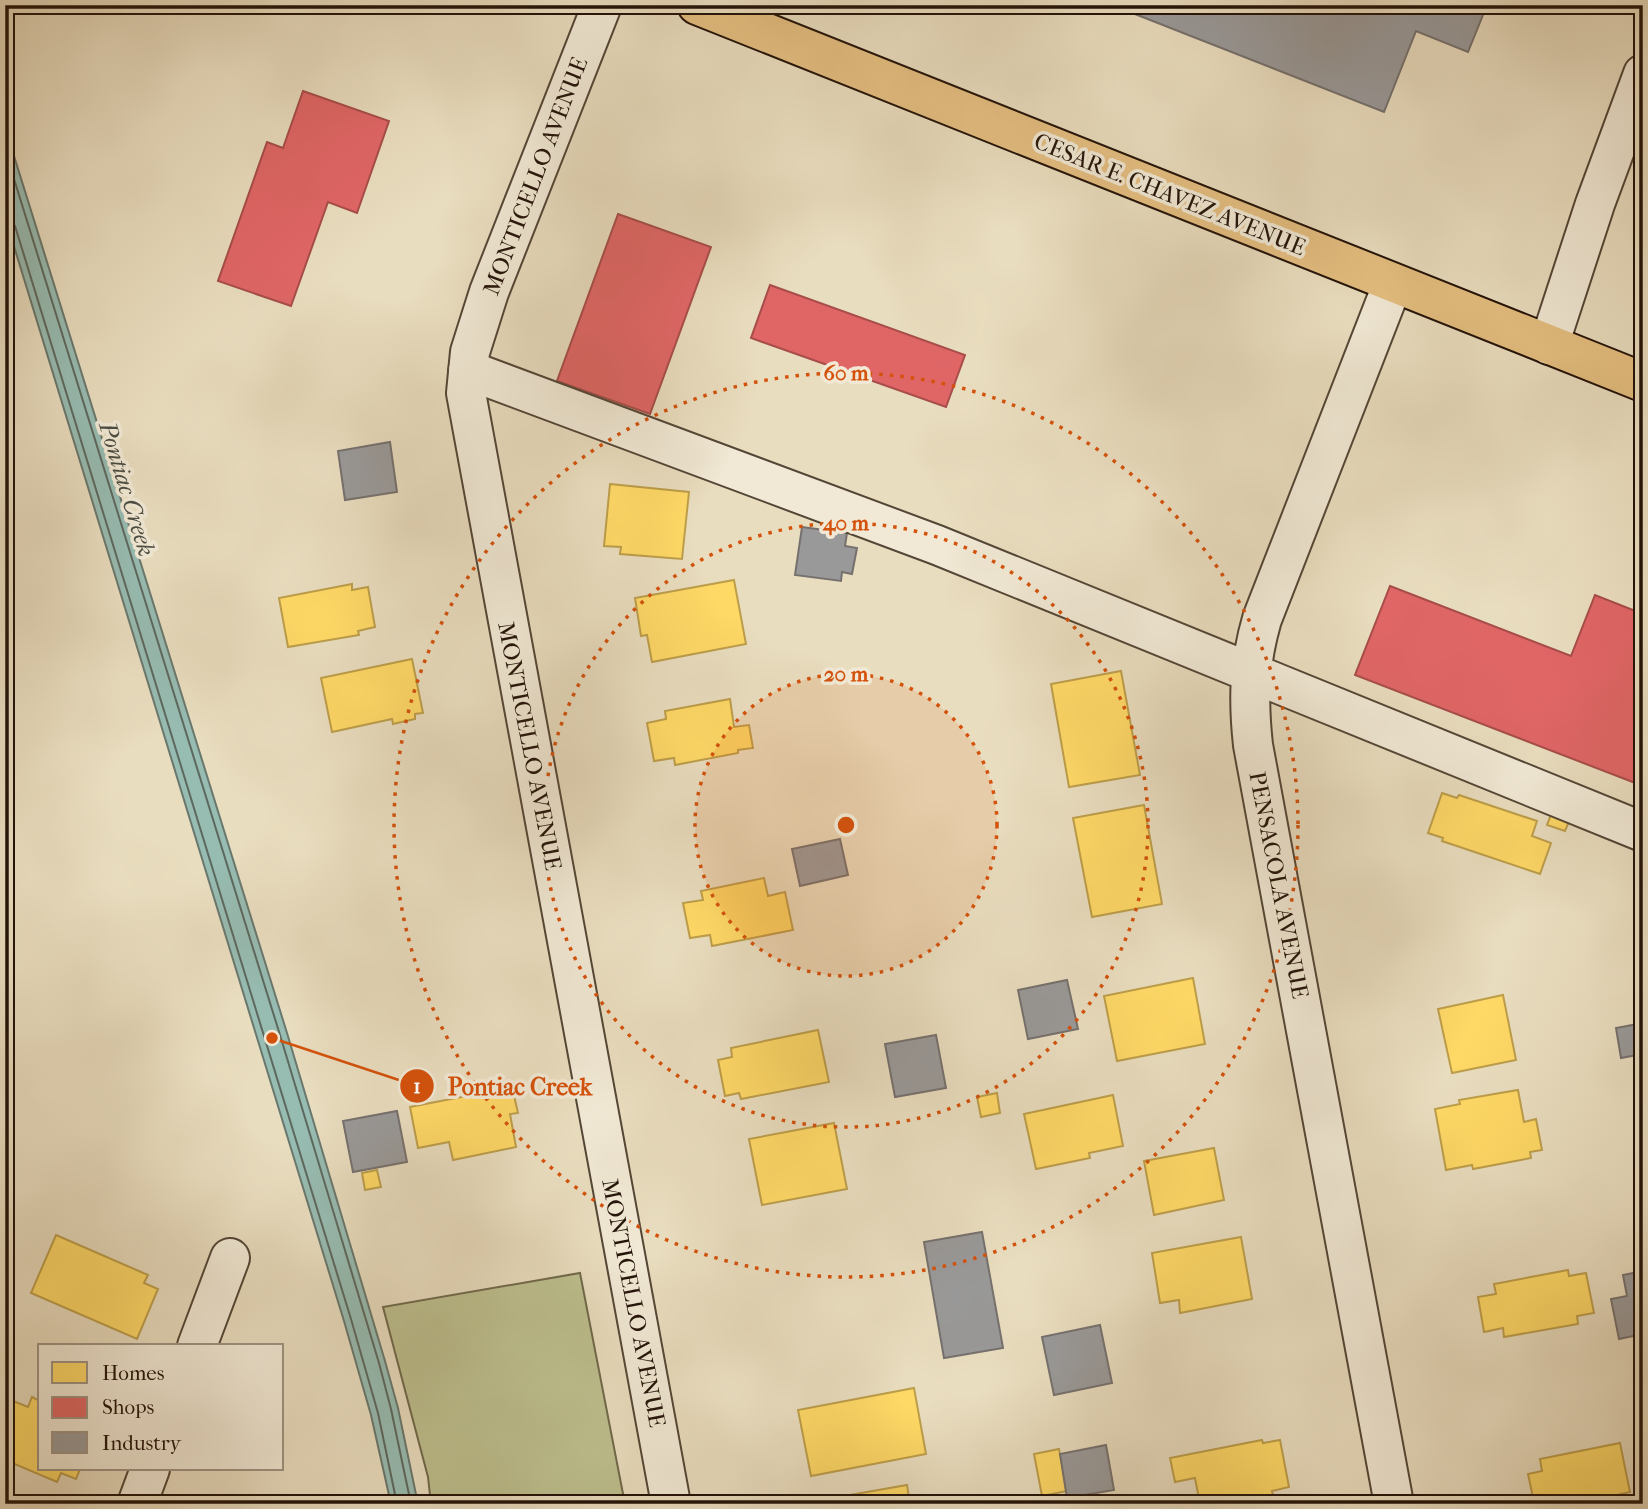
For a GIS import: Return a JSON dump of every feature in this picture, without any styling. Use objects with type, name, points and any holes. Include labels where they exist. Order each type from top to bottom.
[{"type":"main road","name":"CESAR E. CHAVEZ AVENUE","points":[[697,5],[1643,382]]},
{"type":"street","name":"MONTICELLO AVENUE","points":[[602,5],[489,292],[470,352],[467,409],[671,1504]]},
{"type":"street","points":[[1549,345],[1595,204],[1643,74]]},
{"type":"street","name":"PENSACOLA AVENUE","points":[[1392,283],[1262,619],[1250,673],[1250,709],[1253,745],[1394,1504]]},
{"type":"street","points":[[468,370],[937,545],[1643,832]]},
{"type":"street","points":[[198,1344],[230,1258]]},
{"type":"street","points":[[137,1504],[150,1470]]},
{"type":"green space","points":[[580,1273],[625,1504],[431,1504],[428,1477],[383,1307]]},
{"type":"water","points":[[5,127],[287,1033],[385,1361],[418,1504],[391,1504],[371,1415],[344,1321],[5,217]]},
{"type":"building: Homes","points":[[610,484],[689,492],[682,559],[620,554],[621,547],[604,546]]},
{"type":"building: Homes","points":[[734,580],[746,644],[652,662],[647,635],[641,636],[635,598]]},
{"type":"building: Homes","points":[[352,584],[352,590],[368,587],[375,627],[358,631],[359,635],[288,647],[279,598]]},
{"type":"building: Homes","points":[[412,659],[423,713],[415,714],[415,719],[393,724],[392,719],[332,732],[321,678]]},
{"type":"building: Homes","points":[[1121,671],[1140,775],[1069,787],[1051,684]]},
{"type":"building: Homes","points":[[730,699],[734,727],[749,725],[753,748],[675,765],[674,758],[654,761],[647,723],[666,719],[665,711]]},
{"type":"building: Homes","points":[[1442,793],[1457,798],[1459,795],[1537,821],[1532,836],[1551,843],[1540,874],[1442,841],[1443,838],[1428,833]]},
{"type":"building: Homes","points":[[1144,805],[1162,904],[1092,917],[1073,818]]},
{"type":"building: Homes","points":[[1552,812],[1570,819],[1565,831],[1547,825]]},
{"type":"building: Homes","points":[[764,878],[768,896],[785,892],[793,930],[712,946],[710,935],[690,938],[683,903],[703,900],[701,891]]},
{"type":"building: Homes","points":[[1193,978],[1205,1044],[1117,1061],[1104,996]]},
{"type":"building: Homes","points":[[1503,995],[1516,1060],[1452,1073],[1438,1009]]},
{"type":"building: Homes","points":[[818,1030],[829,1082],[741,1099],[739,1093],[725,1096],[718,1060],[732,1057],[731,1048]]},
{"type":"building: Homes","points":[[512,1087],[518,1113],[510,1114],[516,1147],[453,1160],[449,1142],[418,1148],[410,1107]]},
{"type":"building: Homes","points":[[1518,1090],[1524,1122],[1536,1119],[1542,1150],[1530,1152],[1531,1158],[1473,1169],[1472,1165],[1446,1170],[1435,1109],[1460,1104],[1459,1100]]},
{"type":"building: Homes","points":[[997,1093],[1000,1113],[981,1117],[977,1097]]},
{"type":"building: Homes","points":[[1113,1095],[1123,1146],[1089,1153],[1090,1158],[1036,1169],[1024,1114]]},
{"type":"building: Homes","points":[[834,1123],[847,1189],[762,1205],[749,1139]]},
{"type":"building: Homes","points":[[1214,1148],[1224,1200],[1154,1215],[1144,1161]]},
{"type":"building: Homes","points":[[377,1170],[381,1187],[365,1190],[362,1173]]},
{"type":"building: Homes","points":[[56,1235],[148,1275],[144,1283],[158,1289],[137,1339],[31,1293]]},
{"type":"building: Homes","points":[[1241,1237],[1252,1299],[1180,1313],[1179,1300],[1160,1303],[1152,1253]]},
{"type":"building: Homes","points":[[1568,1270],[1569,1276],[1586,1273],[1594,1313],[1577,1316],[1578,1324],[1504,1337],[1503,1328],[1484,1332],[1478,1297],[1496,1294],[1494,1284]]},
{"type":"building: Homes","points":[[914,1388],[926,1454],[811,1476],[798,1410]]},
{"type":"building: Homes","points":[[32,1397],[38,1400],[38,1470],[80,1470],[76,1479],[61,1473],[57,1482],[5,1460],[5,1405],[8,1399],[28,1407]]},
{"type":"building: Homes","points":[[1262,1440],[1263,1443],[1280,1440],[1289,1487],[1272,1491],[1273,1495],[1229,1504],[1200,1504],[1195,1478],[1175,1482],[1170,1458]]},
{"type":"building: Homes","points":[[1620,1443],[1630,1492],[1576,1504],[1549,1504],[1548,1499],[1534,1502],[1528,1474],[1542,1471],[1540,1459]]},
{"type":"building: Homes","points":[[1059,1449],[1067,1491],[1042,1496],[1034,1454]]},
{"type":"building: Homes","points":[[907,1485],[910,1504],[810,1502]]},
{"type":"building: Shops","points":[[303,91],[389,121],[357,213],[328,202],[291,306],[218,281],[267,142],[283,148]]},
{"type":"building: Shops","points":[[618,214],[711,247],[650,414],[557,381]]},
{"type":"building: Shops","points":[[770,285],[965,355],[946,407],[751,338]]},
{"type":"building: Shops","points":[[1390,586],[1571,656],[1595,595],[1643,614],[1643,786],[1355,675]]},
{"type":"building: Industry","points":[[1112,5],[1487,5],[1468,52],[1416,31],[1384,112]]},
{"type":"building: Industry","points":[[390,442],[397,492],[345,500],[338,451]]},
{"type":"building: Industry","points":[[802,527],[847,533],[845,546],[857,548],[852,574],[842,572],[841,581],[795,575]]},
{"type":"building: Industry","points":[[840,839],[848,875],[800,886],[792,849]]},
{"type":"building: Industry","points":[[1067,980],[1078,1029],[1028,1039],[1018,990]]},
{"type":"building: Industry","points":[[1643,1023],[1643,1054],[1621,1058],[1616,1028]]},
{"type":"building: Industry","points":[[936,1035],[946,1088],[895,1097],[885,1044]]},
{"type":"building: Industry","points":[[397,1111],[407,1162],[353,1172],[343,1121]]},
{"type":"building: Industry","points":[[982,1232],[1003,1348],[944,1358],[924,1242]]},
{"type":"building: Industry","points":[[1643,1271],[1643,1334],[1619,1339],[1611,1299],[1627,1296],[1623,1275]]},
{"type":"building: Industry","points":[[1100,1325],[1112,1383],[1054,1395],[1042,1337]]},
{"type":"building: Industry","points":[[1106,1445],[1114,1490],[1067,1498],[1060,1454]]},
{"type":"place","name":"Pontiac Creek","points":[[272,1038]]}]
